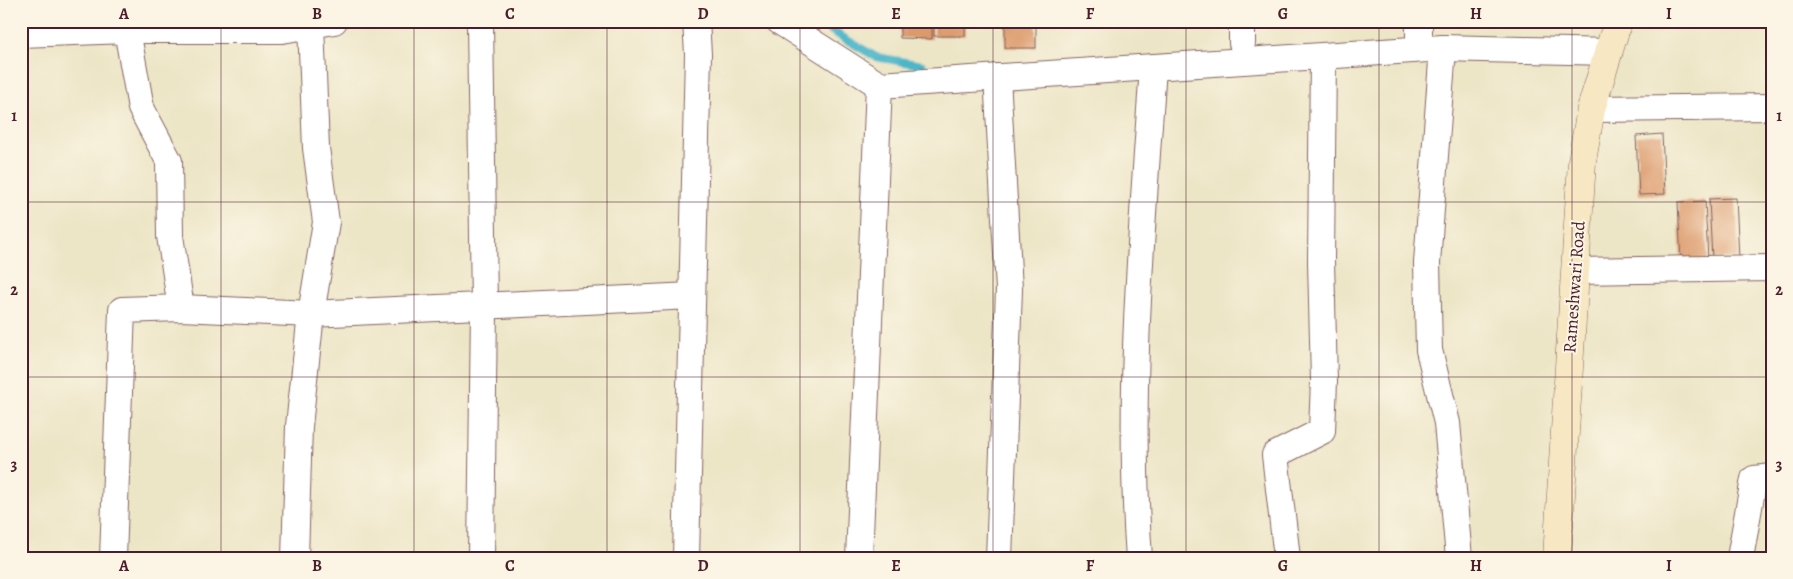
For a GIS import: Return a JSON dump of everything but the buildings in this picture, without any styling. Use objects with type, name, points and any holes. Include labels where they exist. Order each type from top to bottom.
[{"type":"main road","name":"Rameshwari Road","points":[[1557,558],[1582,161],[1591,109],[1618,21]]},
{"type":"street","points":[[480,21],[484,306],[481,558]]},
{"type":"street","points":[[686,558],[698,54],[696,21]]},
{"type":"street","points":[[779,21],[879,85],[1443,48],[1609,52]]},
{"type":"street","points":[[21,34],[127,26],[260,30],[323,23],[316,148],[326,222],[311,314],[298,426],[295,558]]},
{"type":"street","points":[[127,26],[137,75],[141,108],[169,161],[170,236],[181,308]]},
{"type":"street","points":[[1443,48],[1427,263],[1429,350],[1447,423],[1459,558]]},
{"type":"street","points":[[1287,558],[1275,455],[1322,431],[1324,381],[1321,261],[1323,56]]},
{"type":"street","points":[[1139,558],[1133,483],[1138,291],[1153,67]]},
{"type":"street","points":[[997,77],[1009,289],[999,558]]},
{"type":"street","points":[[859,558],[879,85]]},
{"type":"street","points":[[1591,109],[1772,108]]},
{"type":"street","points":[[1575,271],[1772,268]]},
{"type":"street","points":[[113,558],[122,310],[181,308],[311,314],[692,296]]},
{"type":"street","points":[[1740,558],[1754,479],[1772,477]]},
{"type":"waterway","points":[[815,21],[876,57],[922,65]]}]
